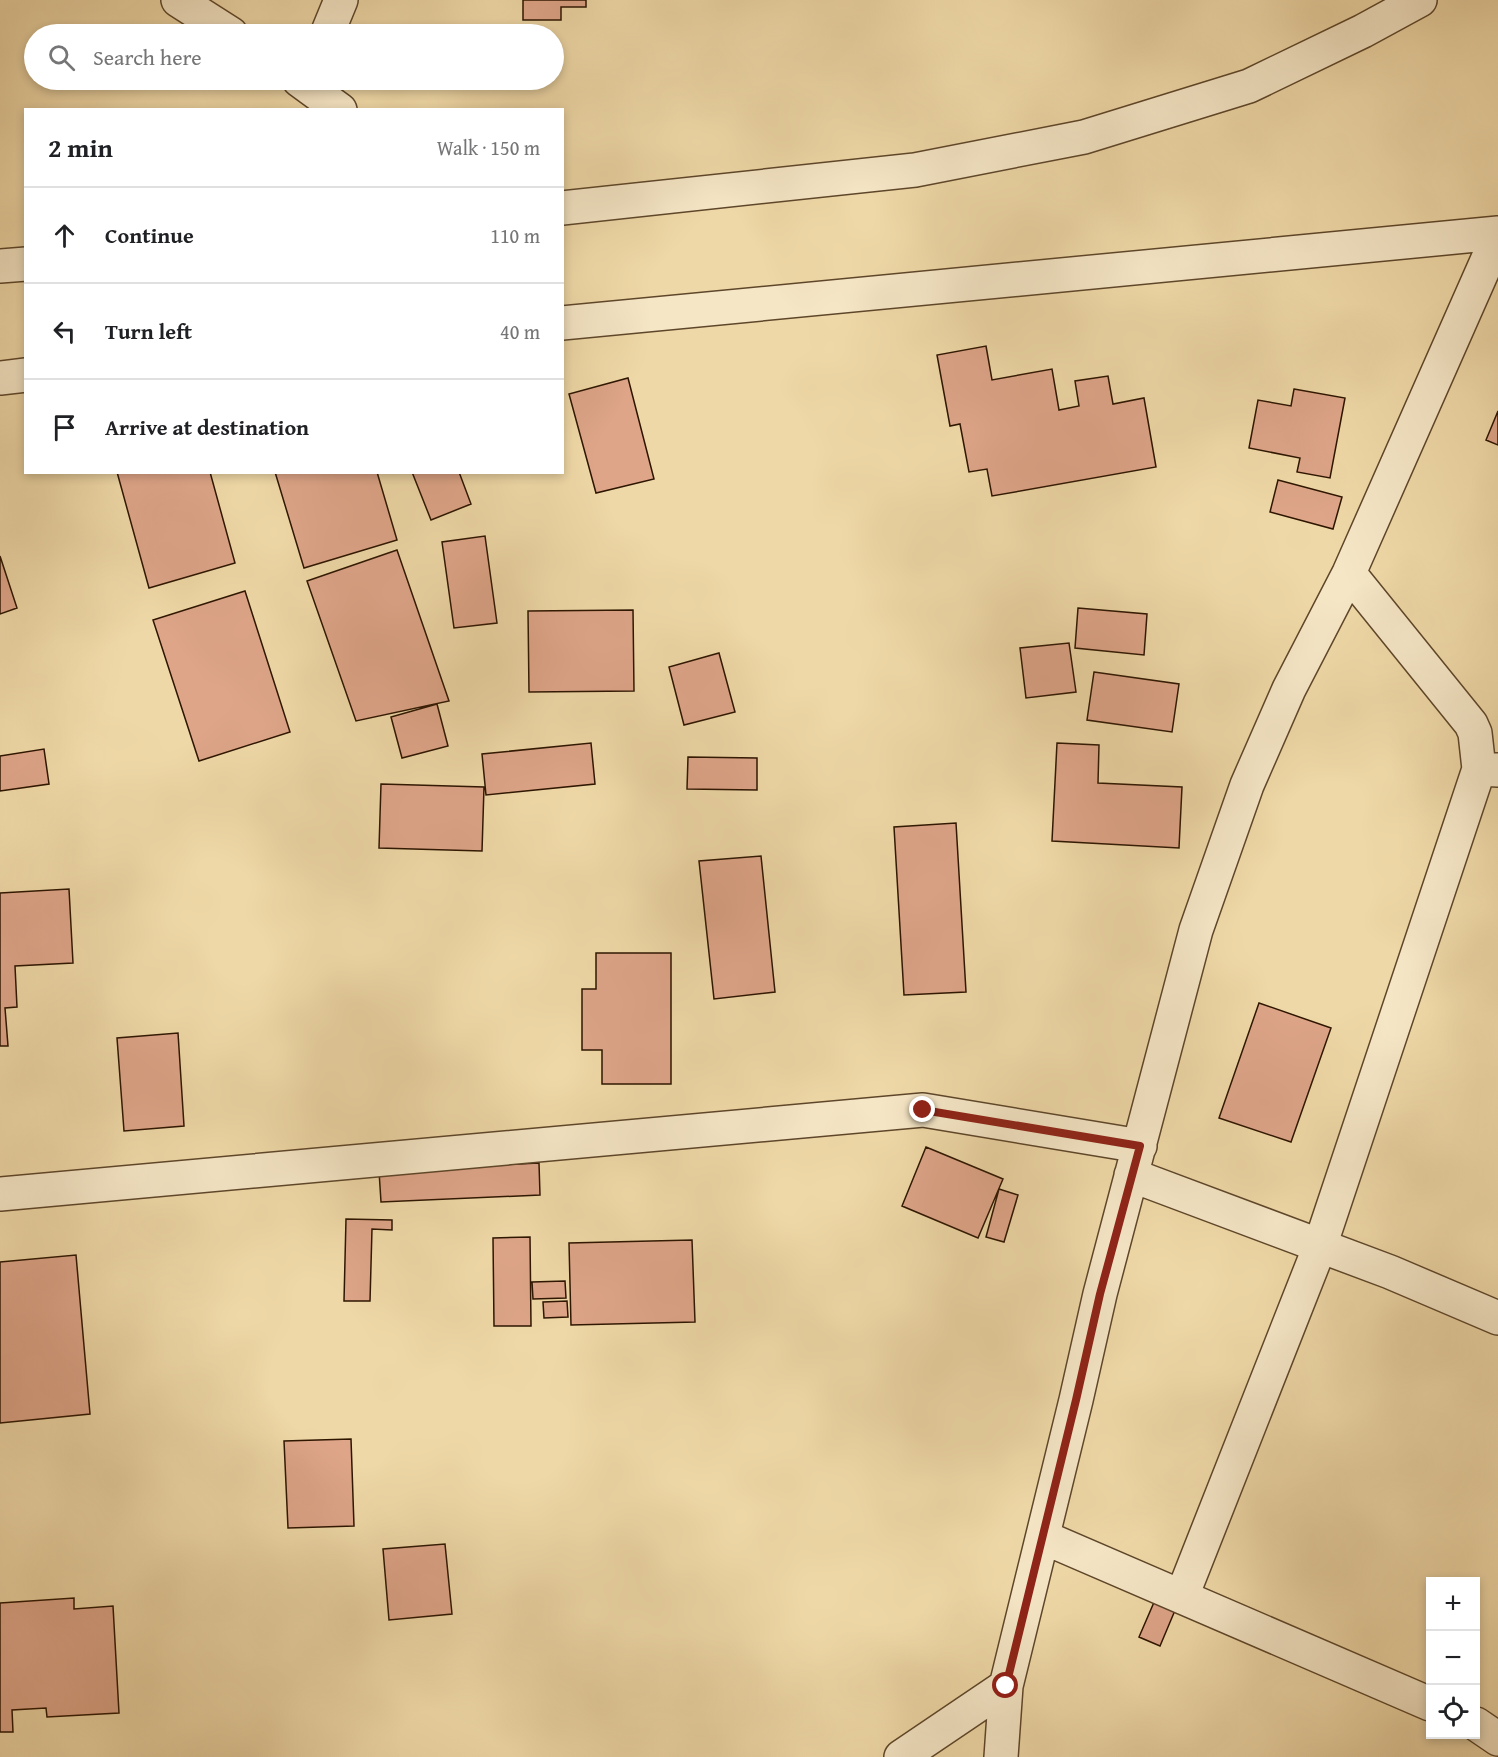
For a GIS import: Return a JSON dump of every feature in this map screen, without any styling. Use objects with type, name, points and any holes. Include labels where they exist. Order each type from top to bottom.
[{"type":"street","points":[[178,0],[215,24]]},
{"type":"street","points":[[331,24],[341,0]]},
{"type":"street","points":[[564,208],[915,170],[1084,137],[1250,86],[1363,32],[1420,0]]},
{"type":"street","points":[[316,90],[338,108]]},
{"type":"street","points":[[564,323],[1498,234],[1349,573],[1289,689],[1247,785],[1196,930],[1100,1294],[1006,1686],[1001,1757]]},
{"type":"street","points":[[0,266],[24,264]]},
{"type":"street","points":[[0,378],[24,375]]},
{"type":"street","points":[[1182,1596],[1320,1246],[1488,770],[1471,724],[1349,573]]},
{"type":"street","points":[[0,1194],[923,1110],[1135,1160],[1320,1246],[1390,1272],[1498,1318]]},
{"type":"street","points":[[1043,1537],[1426,1702]]},
{"type":"street","points":[[902,1757],[1006,1686]]},
{"type":"street","points":[[1480,1727],[1498,1739]]},
{"type":"building","points":[[523,0],[586,0],[586,7],[561,7],[561,20],[523,20]]},
{"type":"building","points":[[986,346],[992,380],[1052,369],[1059,410],[1079,406],[1075,381],[1108,376],[1113,404],[1144,398],[1156,467],[992,496],[987,469],[969,472],[960,424],[950,426],[937,355]]},
{"type":"building","points":[[628,378],[654,479],[596,493],[569,394]]},
{"type":"building","points":[[1294,389],[1345,398],[1330,478],[1297,472],[1300,458],[1249,448],[1258,400],[1291,406]]},
{"type":"building","points":[[1498,411],[1498,445],[1486,440]]},
{"type":"building","points":[[118,474],[211,474],[235,563],[149,588]]},
{"type":"building","points":[[276,474],[378,474],[397,540],[304,568]]},
{"type":"building","points":[[413,474],[460,474],[471,504],[431,520]]},
{"type":"building","points":[[1278,480],[1342,497],[1333,529],[1270,512]]},
{"type":"building","points":[[485,536],[497,623],[454,628],[442,542]]},
{"type":"building","points":[[397,550],[449,701],[356,721],[307,581]]},
{"type":"building","points":[[0,556],[17,608],[0,614]]},
{"type":"building","points":[[245,591],[290,732],[199,761],[153,620]]},
{"type":"building","points":[[1078,608],[1147,614],[1144,655],[1075,648]]},
{"type":"building","points":[[633,610],[634,691],[529,692],[528,611]]},
{"type":"building","points":[[1069,643],[1076,692],[1026,698],[1020,648]]},
{"type":"building","points":[[719,653],[735,712],[684,725],[669,667]]},
{"type":"building","points":[[1094,672],[1179,684],[1172,732],[1087,720]]},
{"type":"building","points":[[437,704],[448,746],[402,758],[391,717]]},
{"type":"building","points":[[591,743],[595,784],[486,795],[482,754]]},
{"type":"building","points":[[1057,743],[1099,745],[1098,783],[1182,787],[1179,848],[1052,841]]},
{"type":"building","points":[[44,749],[49,784],[0,791],[0,756]]},
{"type":"building","points":[[688,757],[757,758],[757,790],[687,789]]},
{"type":"building","points":[[381,784],[484,787],[482,851],[379,848]]},
{"type":"building","points":[[956,823],[966,992],[904,995],[894,827]]},
{"type":"building","points":[[761,856],[775,992],[714,999],[699,861]]},
{"type":"building","points":[[69,889],[73,963],[15,966],[17,1007],[5,1008],[8,1046],[0,1046],[0,893]]},
{"type":"building","points":[[596,953],[671,953],[671,1084],[602,1084],[602,1050],[582,1050],[582,989],[596,989]]},
{"type":"building","points":[[1259,1003],[1331,1028],[1291,1142],[1219,1118]]},
{"type":"building","points":[[178,1033],[184,1126],[124,1131],[117,1038]]},
{"type":"building","points":[[926,1147],[1003,1179],[978,1238],[902,1206]]},
{"type":"building","points":[[539,1163],[540,1195],[381,1202],[379,1171]]},
{"type":"building","points":[[999,1189],[1018,1195],[1004,1242],[986,1237]]},
{"type":"building","points":[[346,1219],[392,1220],[392,1230],[372,1229],[370,1301],[344,1301]]},
{"type":"building","points":[[530,1237],[531,1326],[494,1326],[493,1238]]},
{"type":"building","points":[[692,1240],[695,1322],[571,1325],[569,1243]]},
{"type":"building","points":[[76,1255],[90,1414],[0,1423],[0,1262]]},
{"type":"building","points":[[565,1281],[566,1298],[533,1299],[532,1282]]},
{"type":"building","points":[[567,1301],[568,1317],[544,1318],[543,1302]]},
{"type":"building","points":[[351,1439],[354,1526],[288,1528],[284,1441]]},
{"type":"building","points":[[445,1544],[452,1614],[389,1620],[383,1549]]},
{"type":"building","points":[[74,1598],[74,1609],[113,1606],[119,1713],[47,1717],[46,1708],[12,1710],[13,1732],[0,1732],[0,1603]]},
{"type":"building","points":[[1155,1600],[1176,1608],[1160,1646],[1139,1637]]},
{"type":"route","points":[[923,1110],[1140,1146],[1100,1294],[1006,1686]]}]
